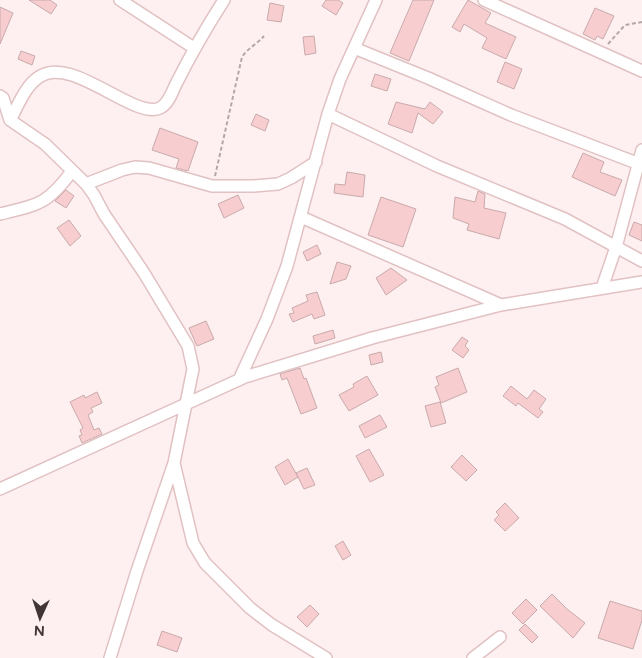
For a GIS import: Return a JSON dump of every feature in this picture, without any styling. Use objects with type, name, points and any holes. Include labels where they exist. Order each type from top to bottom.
[{"type":"street","points":[[120,0],[194,48]]},
{"type":"street","points":[[10,120],[30,86],[41,75],[54,73],[68,74],[88,81],[147,109],[160,108],[168,101],[194,48],[224,0]]},
{"type":"street","points":[[239,380],[267,319],[287,266],[328,114],[340,79],[376,0]]},
{"type":"street","points":[[484,0],[642,71]]},
{"type":"street","points":[[354,48],[512,115],[640,165]]},
{"type":"street","points":[[0,96],[4,98],[10,120],[44,144],[86,184],[94,195],[104,214],[144,273],[188,346],[193,369],[174,463],[110,658]]},
{"type":"street","points":[[328,114],[437,166],[565,219],[642,261]]},
{"type":"street","points":[[602,288],[640,165],[642,150]]},
{"type":"street","points":[[86,184],[134,167],[149,168],[212,186],[278,184],[316,162]]},
{"type":"street","points":[[0,214],[40,202],[56,192],[72,171]]},
{"type":"street","points":[[301,217],[501,306]]},
{"type":"street","points":[[0,489],[239,380],[372,338],[501,306],[642,282]]},
{"type":"street","points":[[174,463],[193,543],[205,563],[250,608],[272,625],[326,658]]},
{"type":"street","points":[[474,658],[500,637]]},
{"type":"path","points":[[600,53],[623,26],[642,22]]},
{"type":"path","points":[[212,186],[242,57],[246,51],[256,45],[264,36]]},
{"type":"building","points":[[29,0],[50,0],[57,5],[51,14]]},
{"type":"building","points":[[326,0],[338,0],[343,3],[336,15],[322,6]]},
{"type":"building","points":[[413,0],[434,0],[409,61],[390,53]]},
{"type":"building","points":[[468,0],[491,13],[485,23],[516,37],[506,59],[482,48],[487,38],[464,24],[460,32],[452,27]]},
{"type":"building","points":[[270,3],[284,6],[281,22],[267,20]]},
{"type":"building","points":[[0,7],[13,13],[0,44]]},
{"type":"building","points":[[595,8],[614,16],[603,39],[597,36],[595,40],[583,34]]},
{"type":"building","points":[[314,36],[316,53],[305,55],[303,37]]},
{"type":"building","points":[[21,51],[35,56],[32,65],[18,59]]},
{"type":"building","points":[[505,62],[522,69],[514,89],[497,82]]},
{"type":"building","points":[[375,74],[391,79],[387,91],[371,86]]},
{"type":"building","points":[[396,102],[425,109],[430,102],[443,112],[433,124],[418,113],[412,133],[388,124]]},
{"type":"building","points":[[256,114],[269,120],[265,131],[251,125]]},
{"type":"building","points":[[160,128],[198,142],[188,171],[176,168],[179,159],[152,150]]},
{"type":"building","points":[[583,153],[604,162],[600,172],[622,180],[615,196],[572,177]]},
{"type":"building","points":[[347,172],[365,175],[363,197],[334,193],[335,184],[345,185]]},
{"type":"building","points":[[66,190],[74,196],[66,208],[55,201]]},
{"type":"building","points":[[478,191],[485,194],[484,208],[506,213],[499,239],[467,230],[469,224],[453,218],[455,197],[475,202]]},
{"type":"building","points":[[238,195],[244,208],[224,218],[218,204]]},
{"type":"building","points":[[381,197],[416,209],[403,247],[368,235]]},
{"type":"building","points":[[69,220],[81,236],[70,246],[57,228]]},
{"type":"building","points":[[634,222],[642,225],[642,241],[629,235]]},
{"type":"building","points":[[317,245],[321,254],[307,261],[303,252]]},
{"type":"building","points":[[337,262],[351,266],[346,279],[330,284]]},
{"type":"building","points":[[391,268],[407,280],[386,295],[376,278]]},
{"type":"building","points":[[317,292],[325,315],[314,319],[312,314],[293,322],[289,314],[294,313],[292,308],[308,301],[306,295]]},
{"type":"building","points":[[206,321],[214,339],[197,346],[189,328]]},
{"type":"building","points":[[333,330],[335,338],[315,344],[313,336]]},
{"type":"building","points":[[462,337],[468,341],[465,346],[469,350],[463,358],[452,350]]},
{"type":"building","points":[[381,352],[383,362],[371,365],[369,355]]},
{"type":"building","points":[[300,368],[304,379],[306,378],[317,408],[301,414],[287,378],[282,380],[280,374]]},
{"type":"building","points":[[458,368],[467,392],[441,403],[435,387],[439,385],[436,377]]},
{"type":"building","points":[[367,376],[378,395],[349,411],[339,395],[354,387],[353,384]]},
{"type":"building","points":[[511,386],[527,399],[534,390],[546,399],[539,409],[543,412],[538,418],[518,403],[516,406],[503,396]]},
{"type":"building","points":[[97,392],[102,403],[91,408],[93,412],[88,415],[94,430],[99,428],[102,434],[82,443],[79,436],[82,435],[80,430],[83,428],[70,402],[84,395],[85,398]]},
{"type":"building","points":[[440,402],[446,423],[431,427],[425,406]]},
{"type":"building","points":[[380,415],[387,427],[365,438],[359,426]]},
{"type":"building","points":[[369,449],[384,475],[370,482],[356,456]]},
{"type":"building","points":[[462,455],[477,470],[466,481],[451,467]]},
{"type":"building","points":[[288,459],[298,477],[285,485],[275,467]]},
{"type":"building","points":[[307,468],[315,485],[304,489],[296,473]]},
{"type":"building","points":[[505,503],[519,518],[505,531],[494,520],[499,515],[496,512]]},
{"type":"building","points":[[343,541],[351,555],[343,560],[335,546]]},
{"type":"building","points":[[552,594],[585,623],[573,638],[540,606]]},
{"type":"building","points":[[526,599],[537,610],[523,624],[512,613]]},
{"type":"building","points":[[610,601],[642,611],[642,620],[633,649],[598,638]]},
{"type":"building","points":[[310,605],[319,614],[307,627],[297,617]]},
{"type":"building","points":[[525,624],[538,637],[532,643],[519,630]]},
{"type":"building","points":[[162,631],[182,638],[177,652],[157,645]]}]
